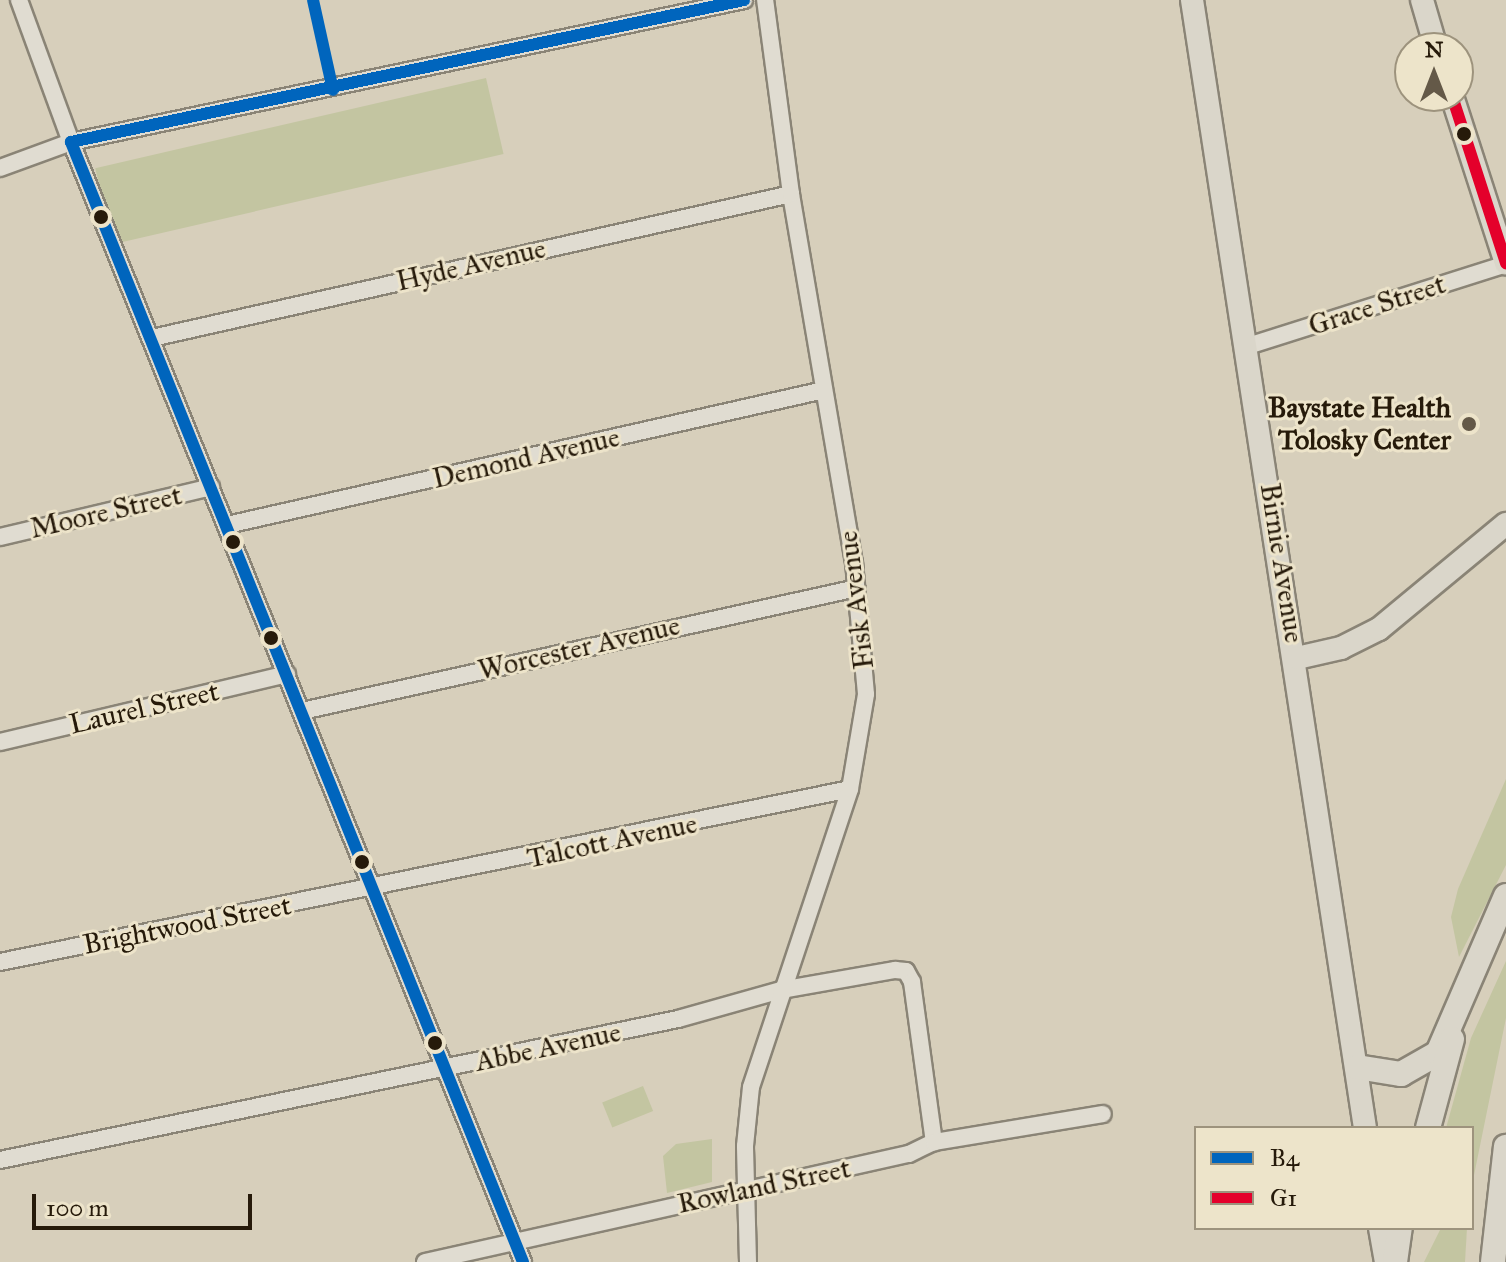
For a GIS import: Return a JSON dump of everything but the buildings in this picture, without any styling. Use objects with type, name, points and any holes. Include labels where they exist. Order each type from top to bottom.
[{"type":"highway","points":[[1357,1067],[1401,1074],[1428,1062],[1446,1041],[1506,896]]},
{"type":"highway","points":[[1429,1126],[1479,956]]},
{"type":"highway","points":[[1493,1262],[1506,1147]]},
{"type":"highway","points":[[1395,1262],[1400,1230]]},
{"type":"main road","name":"Birnie Avenue","points":[[1192,0],[1297,658],[1365,1126]]},
{"type":"main road","points":[[1422,0],[1431,32]]},
{"type":"main road","points":[[1457,112],[1506,263]]},
{"type":"main road","points":[[1297,658],[1341,648],[1379,629],[1506,524]]},
{"type":"main road","points":[[1380,1230],[1386,1262]]},
{"type":"street","points":[[19,0],[71,142],[523,1262]]},
{"type":"street","points":[[0,168],[71,142],[744,0]]},
{"type":"street","name":"Fisk Avenue","points":[[748,1262],[745,1188],[751,1087],[850,789],[866,694],[857,588],[791,194],[765,0]]},
{"type":"street","name":"Hyde Avenue","points":[[152,338],[791,194]]},
{"type":"street","name":"Grace Street","points":[[1248,346],[1506,263]]},
{"type":"street","name":"Demond Avenue","points":[[227,525],[824,390]]},
{"type":"street","name":"Moore Street","points":[[0,537],[211,487]]},
{"type":"street","name":"Worcester Avenue","points":[[302,711],[857,588]]},
{"type":"street","name":"Laurel Street","points":[[0,742],[287,674]]},
{"type":"street","name":"Talcott Avenue","points":[[374,890],[850,789]]},
{"type":"street","name":"Brightwood Street","points":[[0,962],[374,890]]},
{"type":"street","name":"Abbe Avenue","points":[[0,1160],[446,1069],[678,1019],[781,990],[887,970],[906,971],[923,1033],[934,1142]]},
{"type":"street","name":"Rowland Street","points":[[425,1262],[515,1244],[745,1188],[909,1154],[934,1142],[1103,1114]]},
{"type":"street","name":"Fisk Avenue","points":[[745,1188],[754,1262]]},
{"type":"green space","points":[[486,78],[504,154],[113,244],[95,168]]},
{"type":"green space","points":[[1506,779],[1506,865],[1459,957],[1451,917],[1458,889]]},
{"type":"green space","points":[[1506,961],[1506,1018],[1474,1175],[1474,1126],[1447,1126],[1471,1038]]},
{"type":"green space","points":[[643,1086],[653,1111],[612,1128],[602,1102]]},
{"type":"green space","points":[[712,1139],[712,1182],[667,1193],[663,1156],[676,1144]]},
{"type":"green space","points":[[1440,1230],[1467,1230],[1465,1262],[1424,1262]]},
{"type":"transit line","name":"B4","points":[[313,0],[333,90]]},
{"type":"transit line","name":"B4","points":[[523,1262],[71,142],[744,0]]},
{"type":"transit line","name":"G1","points":[[1457,112],[1506,263]]},
{"type":"place","name":"Baystate Health Tolosky Center","points":[[1469,424]]}]
